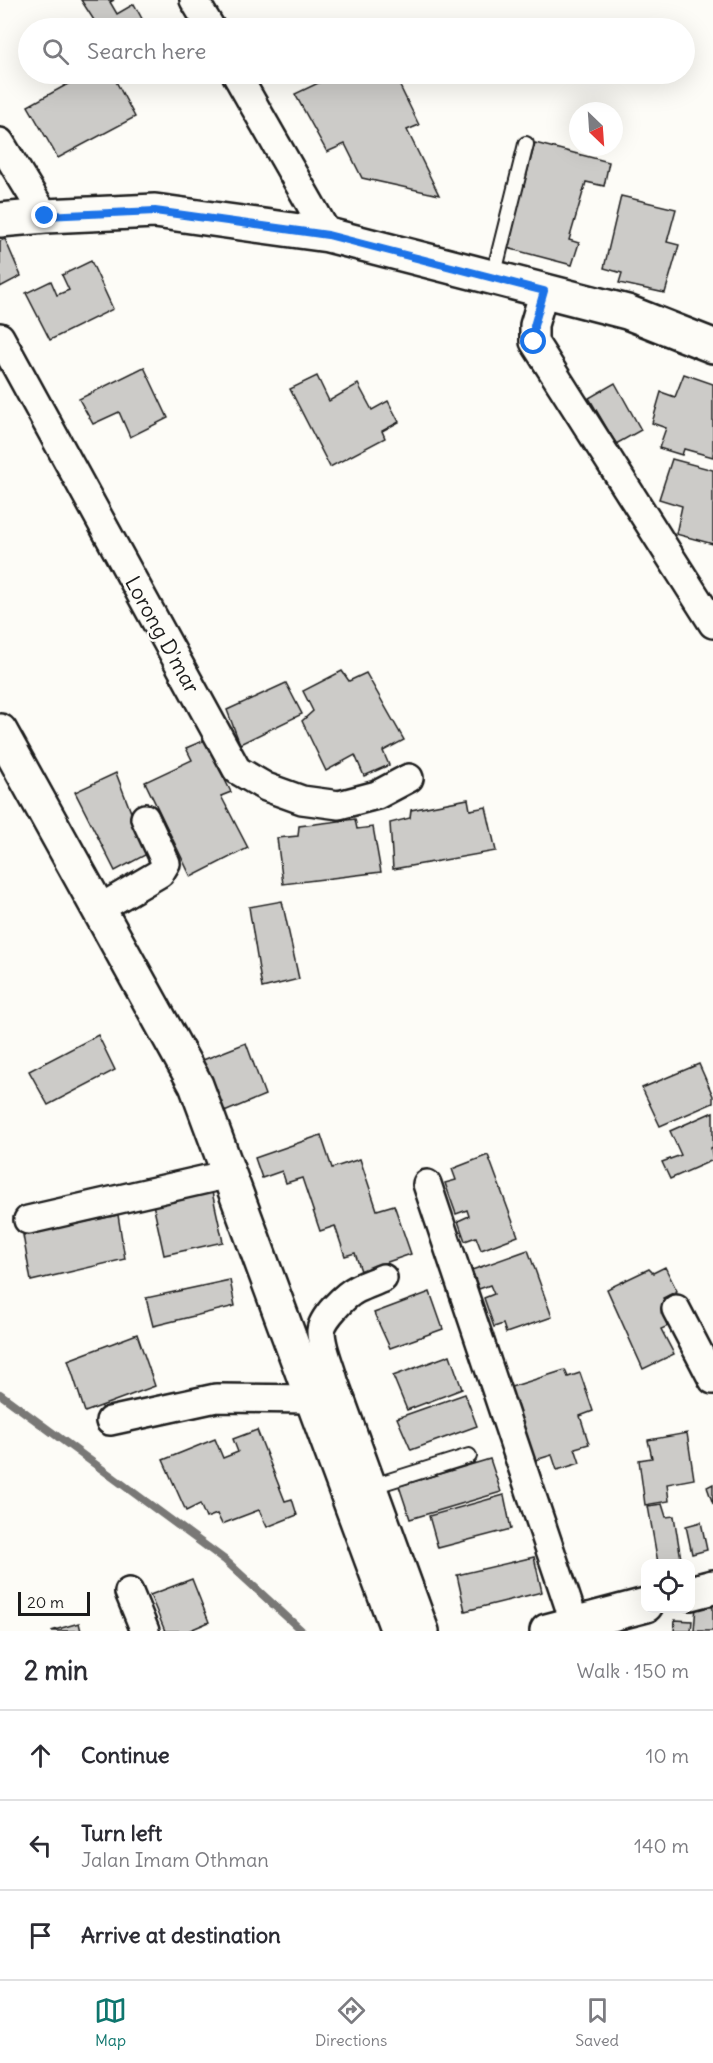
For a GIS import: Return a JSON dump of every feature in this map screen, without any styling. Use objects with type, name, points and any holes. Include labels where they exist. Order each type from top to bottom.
[{"type":"street","points":[[194,0],[205,18]]},
{"type":"street","points":[[242,84],[328,235]]},
{"type":"street","points":[[0,142],[45,216]]},
{"type":"street","points":[[0,220],[155,211],[328,235],[627,312],[713,346]]},
{"type":"street","points":[[544,291],[534,326],[534,342],[713,624]]},
{"type":"street","name":"Lorong D'mar","points":[[0,337],[237,770],[266,787],[302,800],[339,805],[376,795],[409,778]]},
{"type":"street","points":[[0,731],[196,1085],[398,1631]]},
{"type":"street","points":[[99,909],[160,873],[166,863],[145,818]]},
{"type":"street","points":[[28,1220],[230,1174]]},
{"type":"street","points":[[427,1184],[561,1627],[641,1606]]},
{"type":"street","points":[[383,1278],[355,1290],[324,1320],[321,1330],[334,1381],[425,1631]]},
{"type":"street","points":[[676,1309],[713,1380]]},
{"type":"street","points":[[110,1421],[216,1398],[312,1398]]},
{"type":"street","points":[[695,1592],[713,1587]]},
{"type":"street","points":[[129,1592],[145,1631]]},
{"type":"lane","points":[[493,278],[526,144]]},
{"type":"lane","points":[[373,1486],[469,1456]]},
{"type":"building","points":[[81,0],[114,0],[110,2],[117,14],[134,4],[142,18],[93,18]]},
{"type":"building","points":[[68,84],[117,84],[135,117],[58,158],[28,106]]},
{"type":"building","points":[[316,84],[399,84],[419,125],[407,130],[439,195],[362,178],[345,144],[327,152],[295,94]]},
{"type":"building","points":[[535,143],[569,152],[569,156],[586,156],[609,162],[604,186],[586,182],[569,240],[579,243],[572,265],[507,248]]},
{"type":"building","points":[[621,196],[676,209],[667,242],[679,245],[665,293],[619,283],[622,273],[604,268]]},
{"type":"building","points":[[5,239],[21,276],[0,287],[0,241]]},
{"type":"building","points":[[91,261],[113,309],[50,340],[26,293],[51,281],[57,295],[69,290],[62,275]]},
{"type":"building","points":[[144,367],[168,418],[130,437],[119,412],[93,424],[79,399]]},
{"type":"building","points":[[684,374],[713,384],[713,457],[684,449],[682,455],[659,448],[666,428],[652,423],[661,392],[675,397]]},
{"type":"building","points":[[317,376],[329,401],[358,384],[372,410],[388,401],[399,422],[382,431],[385,438],[330,467],[290,389]]},
{"type":"building","points":[[615,383],[641,430],[616,444],[589,398]]},
{"type":"building","points":[[672,459],[713,470],[713,544],[676,534],[682,506],[659,499]]},
{"type":"building","points":[[342,671],[349,681],[366,673],[404,740],[383,751],[389,765],[364,776],[355,755],[326,771],[302,721],[313,711],[303,691]]},
{"type":"building","points":[[286,683],[302,714],[240,744],[227,710]]},
{"type":"building","points":[[205,740],[231,792],[221,796],[248,848],[191,877],[145,782],[192,760],[186,748]]},
{"type":"building","points":[[116,773],[147,854],[115,871],[75,792]]},
{"type":"building","points":[[468,799],[470,810],[486,807],[496,851],[393,869],[390,823],[410,818],[411,810]]},
{"type":"building","points":[[355,819],[357,829],[373,827],[381,872],[283,884],[277,838],[298,836],[299,826]]},
{"type":"building","points":[[282,901],[299,979],[262,988],[249,907]]},
{"type":"building","points":[[98,1035],[115,1070],[48,1105],[29,1071]]},
{"type":"building","points":[[246,1043],[265,1095],[222,1113],[203,1060]]},
{"type":"building","points":[[699,1064],[713,1096],[713,1103],[660,1126],[642,1088]]},
{"type":"building","points":[[713,1112],[713,1147],[711,1148],[713,1160],[670,1179],[662,1162],[681,1155],[670,1131]]},
{"type":"building","points":[[321,1135],[332,1168],[360,1159],[377,1210],[394,1205],[411,1254],[361,1271],[355,1253],[345,1256],[335,1226],[320,1231],[302,1178],[286,1183],[282,1171],[262,1178],[255,1158]]},
{"type":"building","points":[[488,1155],[518,1236],[481,1250],[476,1237],[465,1241],[458,1221],[469,1216],[467,1210],[456,1214],[445,1183],[456,1180],[452,1169]]},
{"type":"building","points":[[212,1192],[223,1242],[164,1255],[153,1204]]},
{"type":"building","points":[[118,1215],[125,1259],[31,1281],[23,1235]]},
{"type":"building","points":[[528,1250],[552,1317],[506,1333],[503,1324],[494,1327],[484,1298],[494,1294],[490,1285],[479,1289],[472,1270]]},
{"type":"building","points":[[665,1267],[677,1291],[663,1298],[675,1323],[661,1329],[674,1354],[643,1369],[607,1289],[649,1269],[653,1273]]},
{"type":"building","points":[[230,1280],[235,1306],[153,1326],[146,1298]]},
{"type":"building","points":[[430,1292],[443,1329],[390,1348],[374,1313]]},
{"type":"building","points":[[137,1334],[155,1386],[85,1412],[68,1360]]},
{"type":"building","points":[[450,1355],[462,1389],[407,1410],[393,1376]]},
{"type":"building","points":[[565,1370],[568,1377],[580,1373],[593,1411],[580,1416],[589,1444],[575,1448],[580,1463],[557,1470],[552,1455],[532,1461],[508,1388]]},
{"type":"building","points":[[465,1394],[477,1426],[411,1450],[397,1418]]},
{"type":"building","points":[[257,1430],[285,1501],[292,1499],[297,1515],[267,1527],[259,1510],[222,1524],[217,1514],[206,1518],[200,1504],[186,1511],[163,1460],[215,1439],[223,1458],[238,1452],[233,1439]]},
{"type":"building","points":[[687,1433],[694,1479],[667,1484],[669,1501],[645,1505],[639,1460],[652,1458],[648,1440]]},
{"type":"building","points":[[490,1459],[501,1492],[410,1519],[399,1486]]},
{"type":"building","points":[[713,1484],[713,1504],[707,1487]]},
{"type":"building","points":[[504,1495],[511,1529],[438,1548],[429,1516]]},
{"type":"building","points":[[662,1504],[666,1517],[674,1516],[681,1559],[657,1559],[648,1506]]},
{"type":"building","points":[[701,1522],[707,1550],[692,1554],[686,1526]]},
{"type":"building","points":[[534,1557],[542,1592],[465,1611],[457,1575]]},
{"type":"building","points":[[192,1579],[209,1622],[188,1631],[165,1631],[150,1595]]},
{"type":"building","points":[[696,1606],[713,1607],[713,1631],[694,1631]]},
{"type":"building","points":[[675,1620],[692,1621],[691,1631],[674,1631]]},
{"type":"building","points":[[79,1623],[81,1631],[51,1631]]},
{"type":"waterway","points":[[0,1394],[225,1560],[302,1631]]},
{"type":"route","points":[[45,216],[155,211],[328,235],[544,291],[534,326],[534,342]]}]
